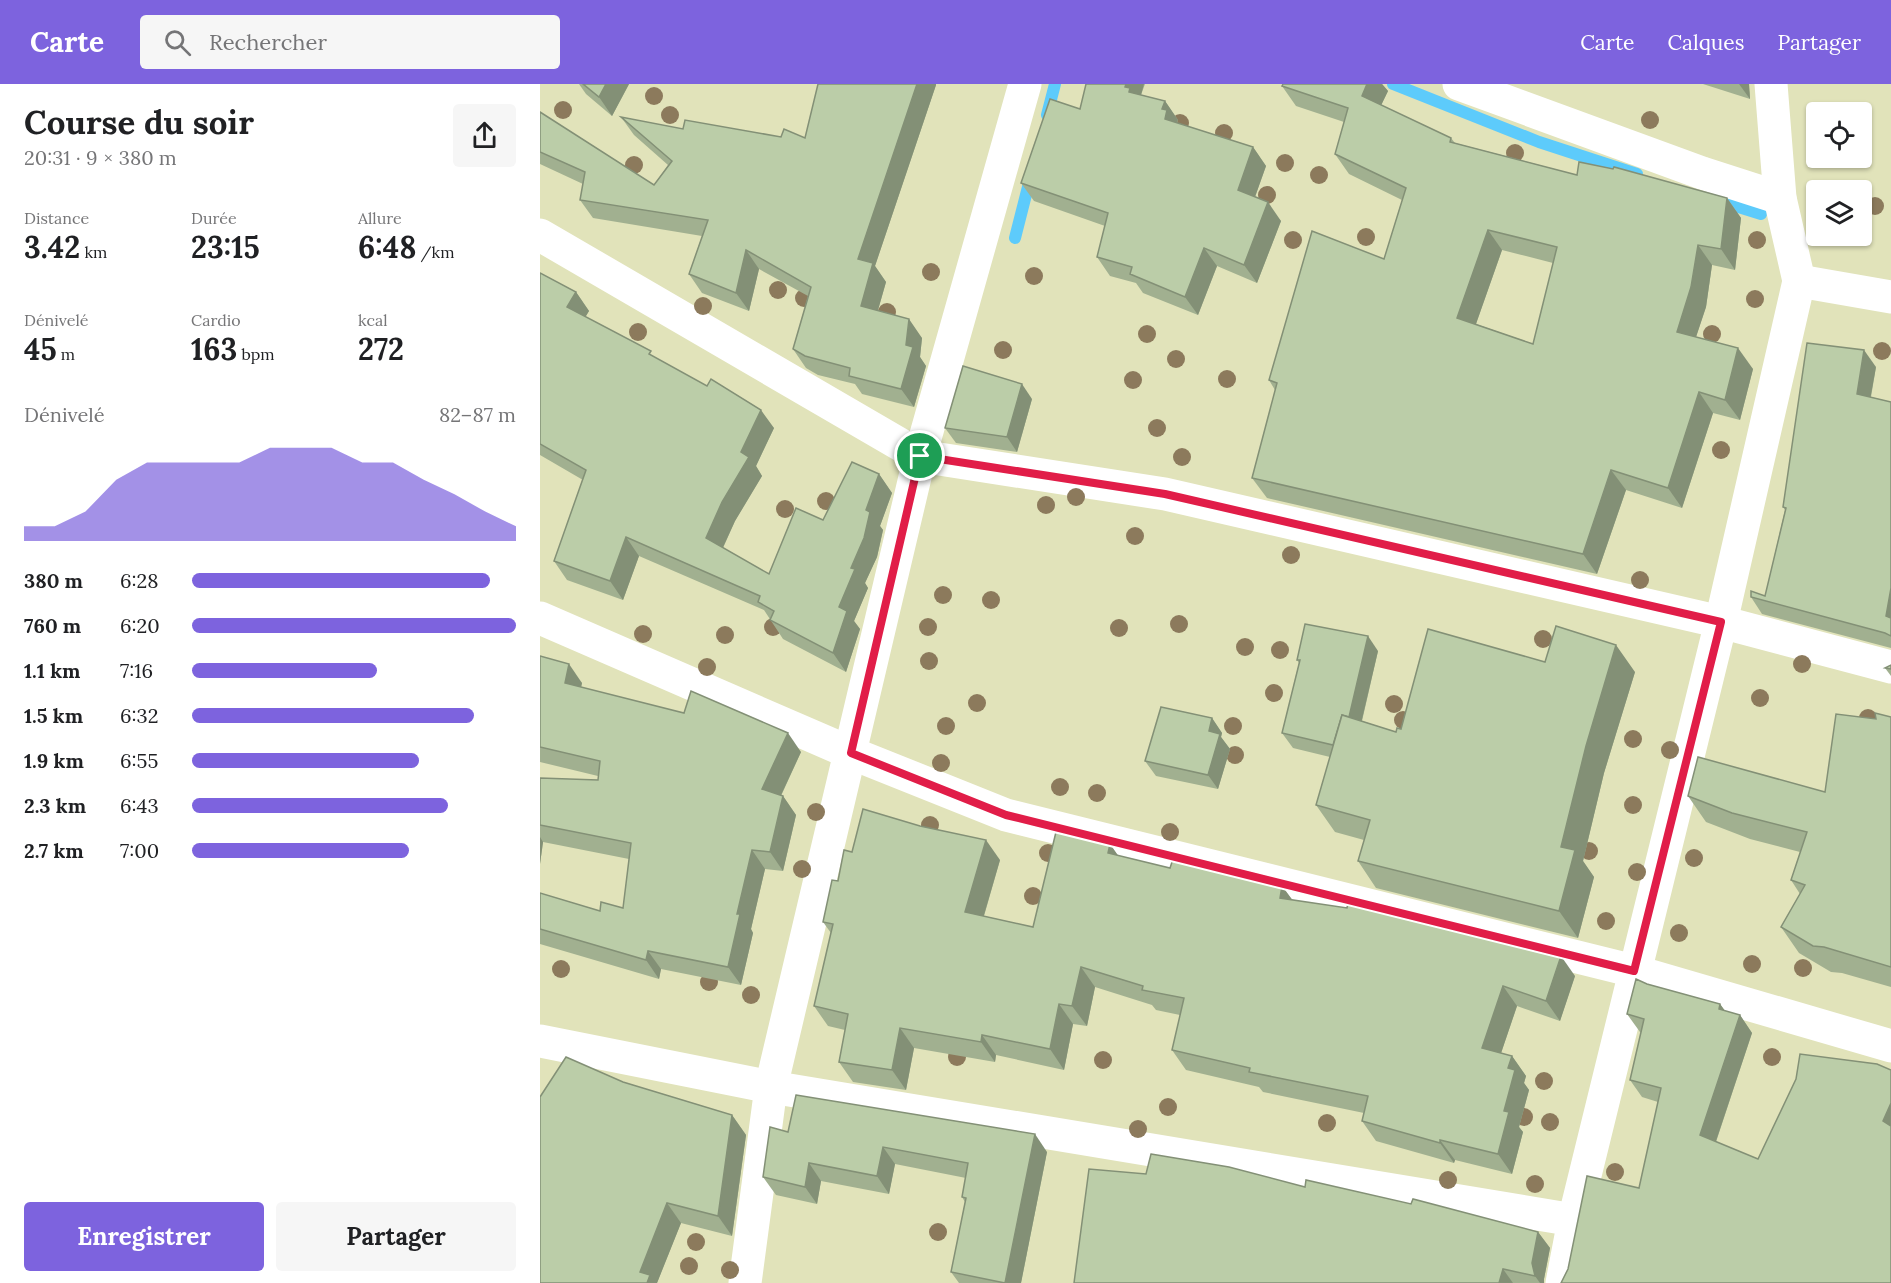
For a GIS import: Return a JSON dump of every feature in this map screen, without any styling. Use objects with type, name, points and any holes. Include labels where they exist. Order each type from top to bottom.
[{"type":"street","points":[[745,1283],[771,1088],[920,456],[1025,84]]},
{"type":"street","points":[[1459,84],[1702,173],[1780,198]]},
{"type":"street","points":[[1562,1283],[1574,1220],[1721,622],[1798,281],[1780,198],[1771,84]]},
{"type":"street","points":[[540,235],[920,456],[1165,494],[1721,622],[1891,667]]},
{"type":"street","points":[[1798,281],[1891,297]]},
{"type":"street","points":[[540,618],[851,753],[1006,815],[1634,971],[1891,1046]]},
{"type":"street","points":[[540,1041],[771,1088],[1574,1220]]},
{"type":"building","points":[[583,84],[606,84],[599,97]]},
{"type":"building","points":[[818,84],[917,84],[858,259],[873,263],[861,306],[909,319],[906,345],[913,347],[901,389],[849,376],[850,368],[805,356],[793,349],[811,287],[746,250],[736,293],[689,274],[708,220],[580,200],[585,172],[540,152],[540,112],[654,185],[672,161],[621,117],[683,129],[685,120],[781,137],[784,129],[805,138]]},
{"type":"building","points":[[1086,84],[1126,84],[1125,87],[1130,88],[1129,92],[1165,101],[1162,109],[1167,110],[1165,119],[1253,147],[1238,190],[1268,202],[1244,265],[1204,248],[1185,297],[1130,274],[1132,267],[1097,257],[1108,213],[1021,183],[1050,99],[1080,109]]},
{"type":"building","points":[[1283,84],[1367,84],[1362,96],[1451,138],[1450,142],[1577,175],[1579,162],[1613,169],[1614,167],[1727,198],[1721,249],[1698,245],[1691,287],[1677,332],[1738,348],[1725,400],[1699,392],[1668,488],[1611,470],[1583,554],[1252,478],[1277,383],[1269,380],[1312,231],[1384,259],[1406,188],[1335,154],[1348,108],[1282,86]],"holes":[[[1488,230],[1557,247],[1533,344],[1457,318]]]},
{"type":"building","points":[[540,273],[576,292],[567,307],[651,351],[649,354],[707,386],[711,379],[761,410],[741,452],[749,457],[722,502],[706,538],[769,574],[796,508],[823,520],[852,462],[879,474],[866,510],[870,512],[864,538],[851,568],[855,569],[839,607],[847,611],[833,653],[770,620],[774,611],[758,602],[760,596],[626,537],[610,581],[554,561],[586,470],[540,444]]},
{"type":"building","points":[[1807,343],[1864,350],[1857,394],[1891,402],[1891,588],[1886,616],[1891,618],[1891,636],[1751,597],[1751,591],[1765,596],[1786,508],[1783,507]]},
{"type":"building","points":[[963,366],[1022,384],[1007,437],[945,428]]},
{"type":"building","points":[[1305,624],[1368,636],[1349,717],[1342,715],[1333,745],[1282,733],[1300,660],[1297,660]]},
{"type":"building","points":[[1556,626],[1616,645],[1586,746],[1561,847],[1575,850],[1559,911],[1358,861],[1370,820],[1316,805],[1342,715],[1396,732],[1397,728],[1401,729],[1428,629],[1545,662]]},
{"type":"building","points":[[540,656],[569,664],[565,683],[684,713],[691,691],[788,733],[762,789],[783,796],[770,852],[752,850],[737,914],[740,914],[728,967],[648,951],[646,960],[540,929],[540,893],[600,911],[601,902],[623,908],[631,843],[540,825],[540,778],[598,780],[600,761],[540,747]]},
{"type":"building","points":[[1161,707],[1212,718],[1209,731],[1220,734],[1208,775],[1145,761]]},
{"type":"building","points":[[1875,713],[1891,717],[1891,967],[1824,947],[1813,946],[1781,927],[1805,885],[1791,880],[1807,832],[1732,813],[1688,796],[1698,757],[1825,792],[1836,714],[1876,719]]},
{"type":"building","points":[[863,809],[920,826],[986,840],[965,912],[1033,927],[1056,832],[1110,844],[1108,853],[1170,868],[1173,859],[1282,886],[1280,898],[1347,908],[1348,903],[1561,956],[1546,1001],[1503,986],[1482,1048],[1512,1056],[1508,1068],[1515,1070],[1504,1111],[1509,1112],[1498,1154],[1440,1140],[1440,1143],[1362,1121],[1368,1096],[1249,1072],[1250,1068],[1172,1050],[1184,998],[1142,990],[1143,986],[1081,967],[1072,1006],[1059,1004],[1050,1049],[982,1035],[981,1042],[900,1028],[892,1070],[839,1062],[848,1014],[814,1006],[833,924],[823,922],[832,880],[838,881],[844,850],[852,852]]},
{"type":"building","points":[[1636,979],[1720,1004],[1719,1009],[1740,1015],[1700,1135],[1758,1159],[1796,1079],[1800,1054],[1877,1064],[1891,1070],[1891,1103],[1883,1121],[1891,1126],[1891,1283],[1561,1283],[1568,1269],[1587,1176],[1639,1188],[1661,1088],[1630,1080],[1644,1019],[1627,1014]]},
{"type":"building","points":[[566,1057],[623,1082],[732,1115],[718,1216],[667,1203],[640,1272],[650,1275],[647,1283],[540,1283],[540,1097]]},
{"type":"building","points":[[796,1095],[1035,1134],[1005,1283],[951,1272],[966,1198],[962,1197],[968,1163],[883,1147],[877,1176],[809,1163],[805,1187],[763,1177],[770,1127],[788,1132]]},
{"type":"building","points":[[1151,1154],[1229,1167],[1305,1187],[1306,1180],[1411,1204],[1413,1199],[1538,1232],[1532,1263],[1535,1276],[1503,1269],[1499,1283],[1074,1283],[1089,1169],[1146,1174]]},
{"type":"waterway","points":[[1047,115],[1055,84]]},
{"type":"waterway","points":[[1393,84],[1539,142],[1637,174]]},
{"type":"waterway","points":[[1015,238],[1031,175]]},
{"type":"waterway","points":[[1716,200],[1761,214]]},
{"type":"route","points":[[920,456],[1165,494],[1721,622],[1634,971],[1006,815],[851,753],[920,456]]}]
